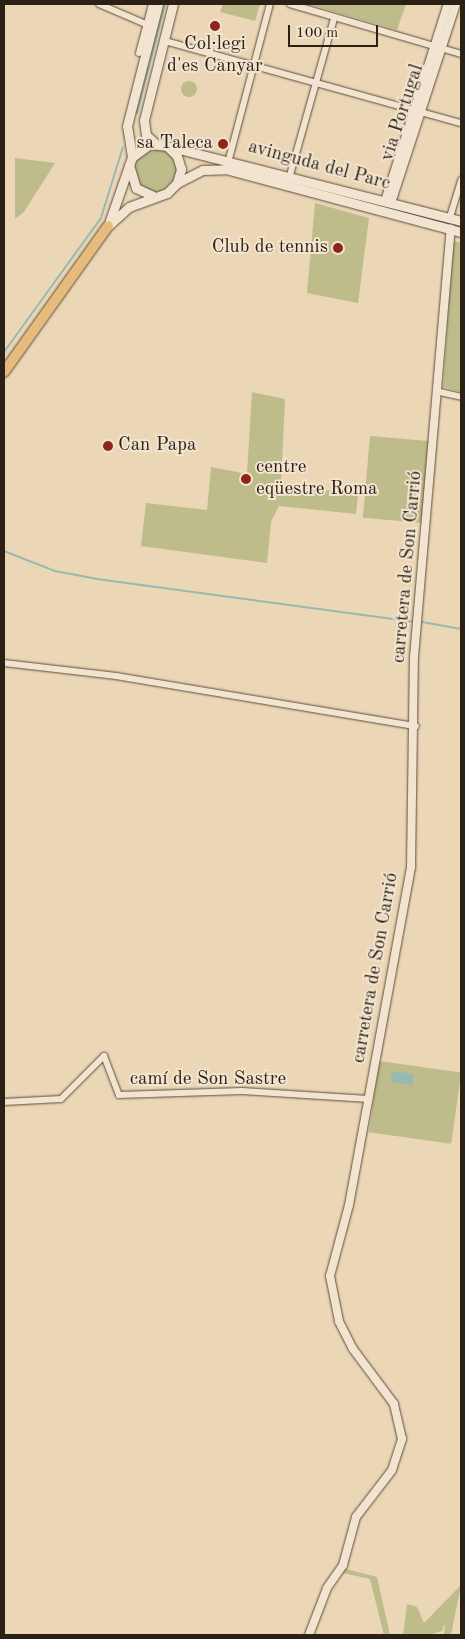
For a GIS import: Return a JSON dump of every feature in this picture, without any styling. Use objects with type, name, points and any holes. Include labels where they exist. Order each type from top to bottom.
[{"type":"main road","points":[[153,196],[136,188],[130,161],[127,126],[150,26],[158,4]]},
{"type":"main road","points":[[4,372],[108,226],[129,207],[153,196],[167,193],[177,183],[179,160],[167,146],[155,143],[146,135],[144,120],[173,4]]},
{"type":"main road","points":[[108,226],[130,161],[139,148],[155,143]]},
{"type":"main road","name":"avinguda del Parc","points":[[167,146],[229,159],[461,221]]},
{"type":"main road","name":"avinguda del Parc","points":[[177,183],[203,170],[226,169],[461,232]]},
{"type":"street","points":[[99,4],[150,26]]},
{"type":"street","points":[[139,53],[150,26],[152,4]]},
{"type":"street","points":[[229,159],[270,4]]},
{"type":"street","points":[[290,4],[461,54]]},
{"type":"street","name":"via Portugal","points":[[438,47],[448,4]]},
{"type":"street","name":"via Portugal","points":[[388,202],[438,47],[456,4]]},
{"type":"street","points":[[290,175],[334,18]]},
{"type":"street","points":[[165,41],[461,123]]},
{"type":"street","points":[[450,217],[461,180]]},
{"type":"street","name":"carretera de Son Carrió","points":[[309,1635],[327,1588],[343,1565],[356,1517],[400,1453],[402,1425],[394,1404],[353,1349],[339,1321],[330,1286],[369,1099],[412,867],[416,726],[414,657],[440,392],[451,229]]},
{"type":"street","points":[[440,392],[461,397]]},
{"type":"street","points":[[4,663],[116,676],[416,726]]},
{"type":"street","name":"camí de Son Sastre","points":[[4,1102],[61,1099],[104,1056],[119,1095],[242,1091],[369,1099]]},
{"type":"shaded area","points":[[223,4],[260,4],[255,21],[220,12]]},
{"type":"shaded area","points":[[308,4],[406,4],[397,30]]},
{"type":"shaded area","points":[[186,81],[192,81],[197,86],[195,95],[186,97],[181,92],[181,86]]},
{"type":"shaded area","points":[[155,148],[167,152],[173,158],[177,170],[173,182],[167,188],[155,192],[143,188],[137,182],[133,170],[137,158],[143,152]]},
{"type":"shaded area","points":[[15,158],[55,163],[24,212],[15,219]]},
{"type":"shaded area","name":"Club de tennis","points":[[315,203],[369,218],[358,303],[307,293]]},
{"type":"shaded area","points":[[453,241],[461,243],[461,392],[443,387]]},
{"type":"shaded area","name":"centre eqüestre Roma","points":[[252,392],[285,399],[281,483],[358,495],[356,514],[279,506],[271,522],[267,563],[141,546],[146,503],[207,510],[211,467],[247,474]]},
{"type":"shaded area","points":[[370,436],[431,441],[424,523],[363,518]]},
{"type":"shaded area","points":[[379,1061],[461,1073],[451,1144],[369,1132]]},
{"type":"shaded area","points":[[346,1569],[377,1577],[390,1635],[384,1635],[370,1579],[343,1573]]},
{"type":"shaded area","points":[[461,1585],[451,1635],[444,1635],[445,1623],[442,1631],[429,1635],[403,1635],[407,1604],[417,1607],[424,1623]]},
{"type":"water","points":[[392,1071],[414,1074],[412,1085],[390,1082]]},
{"type":"waterway","points":[[137,113],[165,4]]},
{"type":"waterway","points":[[4,352],[101,218],[123,147]]},
{"type":"waterway","points":[[4,551],[55,571],[97,579],[413,622]]},
{"type":"waterway","points":[[422,622],[461,629]]},
{"type":"place","name":"Col·legi d'es Canyar","points":[[215,26]]},
{"type":"place","name":"sa Taleca","points":[[223,144]]},
{"type":"place","name":"Club de tennis","points":[[338,248]]},
{"type":"place","name":"Can Papa","points":[[108,446]]},
{"type":"place","name":"centre eqüestre Roma","points":[[246,479]]}]
